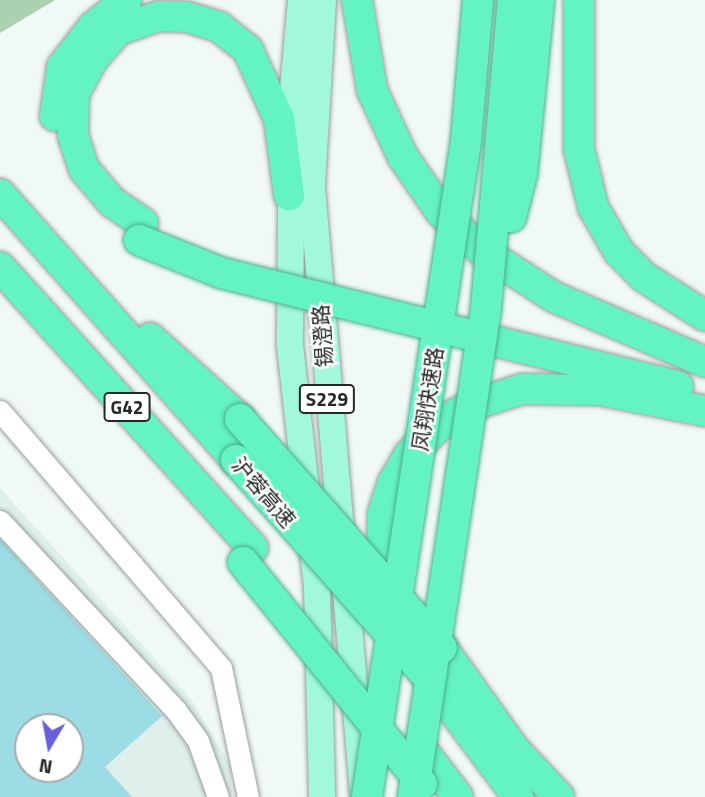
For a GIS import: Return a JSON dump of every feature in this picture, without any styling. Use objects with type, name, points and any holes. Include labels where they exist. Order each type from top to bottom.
[{"type":"highway","points":[[126,0],[93,26],[62,67],[54,106],[59,153],[77,191],[106,221],[141,232],[222,273],[482,322],[660,373],[705,392]]},
{"type":"highway","points":[[357,0],[372,90],[403,157],[441,212],[481,250],[554,297],[660,373],[705,411]]},
{"type":"highway","name":"凤翔快速路","points":[[365,797],[467,141],[478,0]]},
{"type":"highway","points":[[422,793],[482,322],[513,0]]},
{"type":"highway","points":[[482,322],[522,174],[539,0]]},
{"type":"highway","points":[[579,0],[579,149],[593,207],[619,252],[644,277],[705,316]]},
{"type":"highway","points":[[141,232],[84,169],[73,135],[74,94],[92,60],[118,30],[159,16],[187,17],[219,27],[248,50],[279,119],[289,195]]},
{"type":"highway","name":"沪蓉高速","points":[[0,194],[429,678],[518,797]]},
{"type":"highway","points":[[46,244],[240,419],[442,648],[514,749],[559,797]]},
{"type":"highway","name":"G42","points":[[8,275],[248,555],[425,754],[458,797]]},
{"type":"highway","points":[[381,797],[382,533],[393,483],[409,456],[447,418],[472,405],[522,389],[600,390],[705,362]]},
{"type":"highway","points":[[660,373],[705,378]]},
{"type":"highway","points":[[248,555],[422,793]]},
{"type":"main road","name":"锡澄路","points":[[302,0],[289,195],[290,346],[317,587],[322,797]]},
{"type":"main road","name":"锡澄路","points":[[323,0],[312,187],[365,797]]},
{"type":"main road","points":[[311,797],[319,690]]},
{"type":"street","points":[[0,411],[221,668],[248,797]]},
{"type":"street","points":[[0,521],[175,709],[198,741],[218,797]]},
{"type":"shaded area","points":[[0,488],[191,699],[230,765],[232,797],[0,797]]},
{"type":"green space","points":[[0,0],[55,0],[0,33]]},
{"type":"building","points":[[0,539],[162,716],[105,767],[132,797],[0,797]]}]
